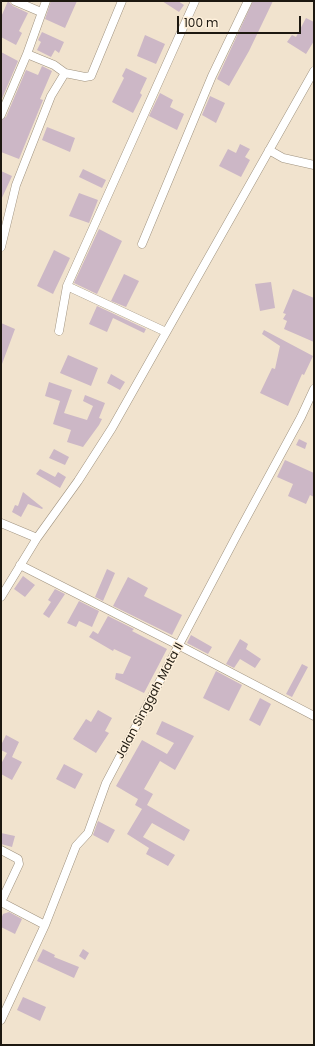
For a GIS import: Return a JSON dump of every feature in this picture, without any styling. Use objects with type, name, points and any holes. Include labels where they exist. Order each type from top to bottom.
[{"type":"street","points":[[15,1],[41,12]]},
{"type":"street","points":[[1,115],[27,54],[46,1]]},
{"type":"street","points":[[27,54],[54,65],[65,73],[88,78],[92,76],[122,1]]},
{"type":"street","points":[[59,331],[67,286],[196,1]]},
{"type":"street","points":[[142,244],[212,76],[248,1]]},
{"type":"street","points":[[1,597],[24,568],[37,538],[78,481],[112,428],[166,332],[276,154],[311,82],[314,71]]},
{"type":"street","points":[[1,246],[16,185],[51,96],[65,73]]},
{"type":"street","points":[[276,154],[314,165]]},
{"type":"street","points":[[67,286],[166,332]]},
{"type":"street","name":"Jalan Singgah Mata II","points":[[1,1020],[4,1002],[46,925],[76,846],[88,833],[106,783],[301,417],[314,389]]},
{"type":"street","points":[[1,523],[37,538]]},
{"type":"street","points":[[24,568],[180,646],[314,716]]},
{"type":"street","points":[[1,850],[18,859],[19,864],[1,902],[46,925]]},
{"type":"building","points":[[8,1],[13,6],[28,13],[19,31],[22,33],[16,45],[1,37],[1,17]]},
{"type":"building","points":[[51,1],[77,1],[65,28],[45,19]]},
{"type":"building","points":[[162,1],[178,1],[184,5],[179,12]]},
{"type":"building","points":[[253,1],[273,1],[249,51],[229,86],[217,79]]},
{"type":"building","points":[[306,18],[314,22],[314,41],[306,54],[287,42],[292,35],[296,37]]},
{"type":"building","points":[[42,32],[64,42],[59,53],[55,50],[51,57],[37,50],[41,42],[38,40]]},
{"type":"building","points":[[145,35],[165,44],[156,64],[137,56]]},
{"type":"building","points":[[1,52],[18,61],[1,101]]},
{"type":"building","points":[[42,66],[52,71],[40,99],[43,100],[19,159],[1,152],[1,120],[6,117],[26,70],[38,75]]},
{"type":"building","points":[[126,68],[147,78],[140,93],[142,95],[133,113],[112,102],[124,78],[122,76]]},
{"type":"building","points":[[160,93],[173,100],[170,107],[184,114],[177,130],[149,116]]},
{"type":"building","points":[[210,96],[225,103],[216,123],[202,115]]},
{"type":"building","points":[[47,127],[75,138],[70,152],[42,140]]},
{"type":"building","points":[[240,144],[250,149],[245,157],[250,160],[241,177],[219,166],[228,149],[236,153]]},
{"type":"building","points":[[83,169],[106,180],[102,188],[79,177]]},
{"type":"building","points":[[1,171],[12,176],[1,200]]},
{"type":"building","points":[[79,193],[98,200],[89,223],[69,216]]},
{"type":"building","points":[[99,229],[122,241],[97,294],[74,283]]},
{"type":"building","points":[[54,250],[70,258],[53,294],[37,286]]},
{"type":"building","points":[[124,274],[139,281],[126,307],[111,301]]},
{"type":"building","points":[[271,282],[275,308],[260,311],[255,284]]},
{"type":"building","points":[[293,289],[314,298],[314,342],[284,329],[287,321],[283,319],[286,314],[283,313]]},
{"type":"building","points":[[97,306],[146,329],[144,333],[113,318],[107,332],[89,324]]},
{"type":"building","points":[[1,323],[15,329],[2,364],[1,364]]},
{"type":"building","points":[[264,330],[313,356],[304,375],[302,374],[288,406],[260,393],[272,368],[275,369],[280,346],[262,334]]},
{"type":"building","points":[[68,355],[98,368],[91,386],[60,373]]},
{"type":"building","points":[[111,374],[125,382],[120,390],[107,383]]},
{"type":"building","points":[[49,382],[72,390],[64,413],[87,420],[93,406],[83,401],[85,395],[105,403],[99,418],[102,419],[99,425],[83,447],[67,442],[71,430],[53,424],[60,401],[45,396]]},
{"type":"building","points":[[299,439],[307,443],[305,449],[296,445]]},
{"type":"building","points":[[54,449],[69,457],[65,465],[49,458]]},
{"type":"building","points":[[285,460],[314,473],[314,497],[310,495],[306,504],[288,496],[293,484],[277,477]]},
{"type":"building","points":[[40,469],[55,477],[58,472],[66,477],[60,488],[36,474]]},
{"type":"building","points":[[23,492],[43,508],[42,509],[28,504],[21,517],[12,512],[15,505],[18,506]]},
{"type":"building","points":[[107,569],[115,573],[103,601],[95,597]]},
{"type":"building","points":[[23,576],[35,585],[25,597],[14,589]]},
{"type":"building","points":[[128,577],[148,588],[144,596],[182,615],[172,635],[113,606]]},
{"type":"building","points":[[55,589],[65,594],[49,618],[43,614],[51,602],[48,600]]},
{"type":"building","points":[[79,601],[99,611],[92,627],[79,621],[76,627],[67,623]]},
{"type":"building","points":[[108,616],[134,629],[132,631],[167,649],[144,693],[115,679],[116,673],[123,674],[131,657],[114,649],[113,651],[89,637],[93,631],[98,634]]},
{"type":"building","points":[[191,635],[212,647],[208,654],[187,643]]},
{"type":"building","points":[[240,639],[248,644],[246,649],[261,659],[255,668],[240,659],[234,668],[226,664]]},
{"type":"building","points":[[302,664],[308,667],[292,697],[286,694]]},
{"type":"building","points":[[216,671],[242,685],[229,711],[203,698]]},
{"type":"building","points":[[260,698],[271,704],[260,726],[249,720]]},
{"type":"building","points":[[98,710],[112,718],[105,731],[109,733],[96,753],[73,739],[86,719],[91,722]]},
{"type":"building","points":[[162,721],[194,736],[175,770],[160,761],[144,789],[153,794],[147,805],[190,830],[184,841],[152,823],[143,837],[175,855],[168,866],[146,854],[149,848],[127,834],[142,809],[135,805],[138,799],[116,786],[142,740],[167,754],[174,743],[156,734]]},
{"type":"building","points":[[6,735],[19,742],[12,757],[22,762],[12,780],[1,774],[1,764],[7,753],[1,750],[1,745]]},
{"type":"building","points":[[64,764],[83,774],[75,789],[56,779]]},
{"type":"building","points":[[98,821],[115,830],[108,843],[93,835]]},
{"type":"building","points":[[1,833],[15,836],[12,847],[1,844]]},
{"type":"building","points":[[9,912],[22,919],[15,934],[1,927],[1,919],[3,914]]},
{"type":"building","points":[[43,949],[55,955],[54,957],[79,967],[74,978],[37,961]]},
{"type":"building","points":[[83,949],[89,953],[85,960],[79,956]]},
{"type":"building","points":[[23,997],[46,1007],[40,1021],[17,1010]]}]
